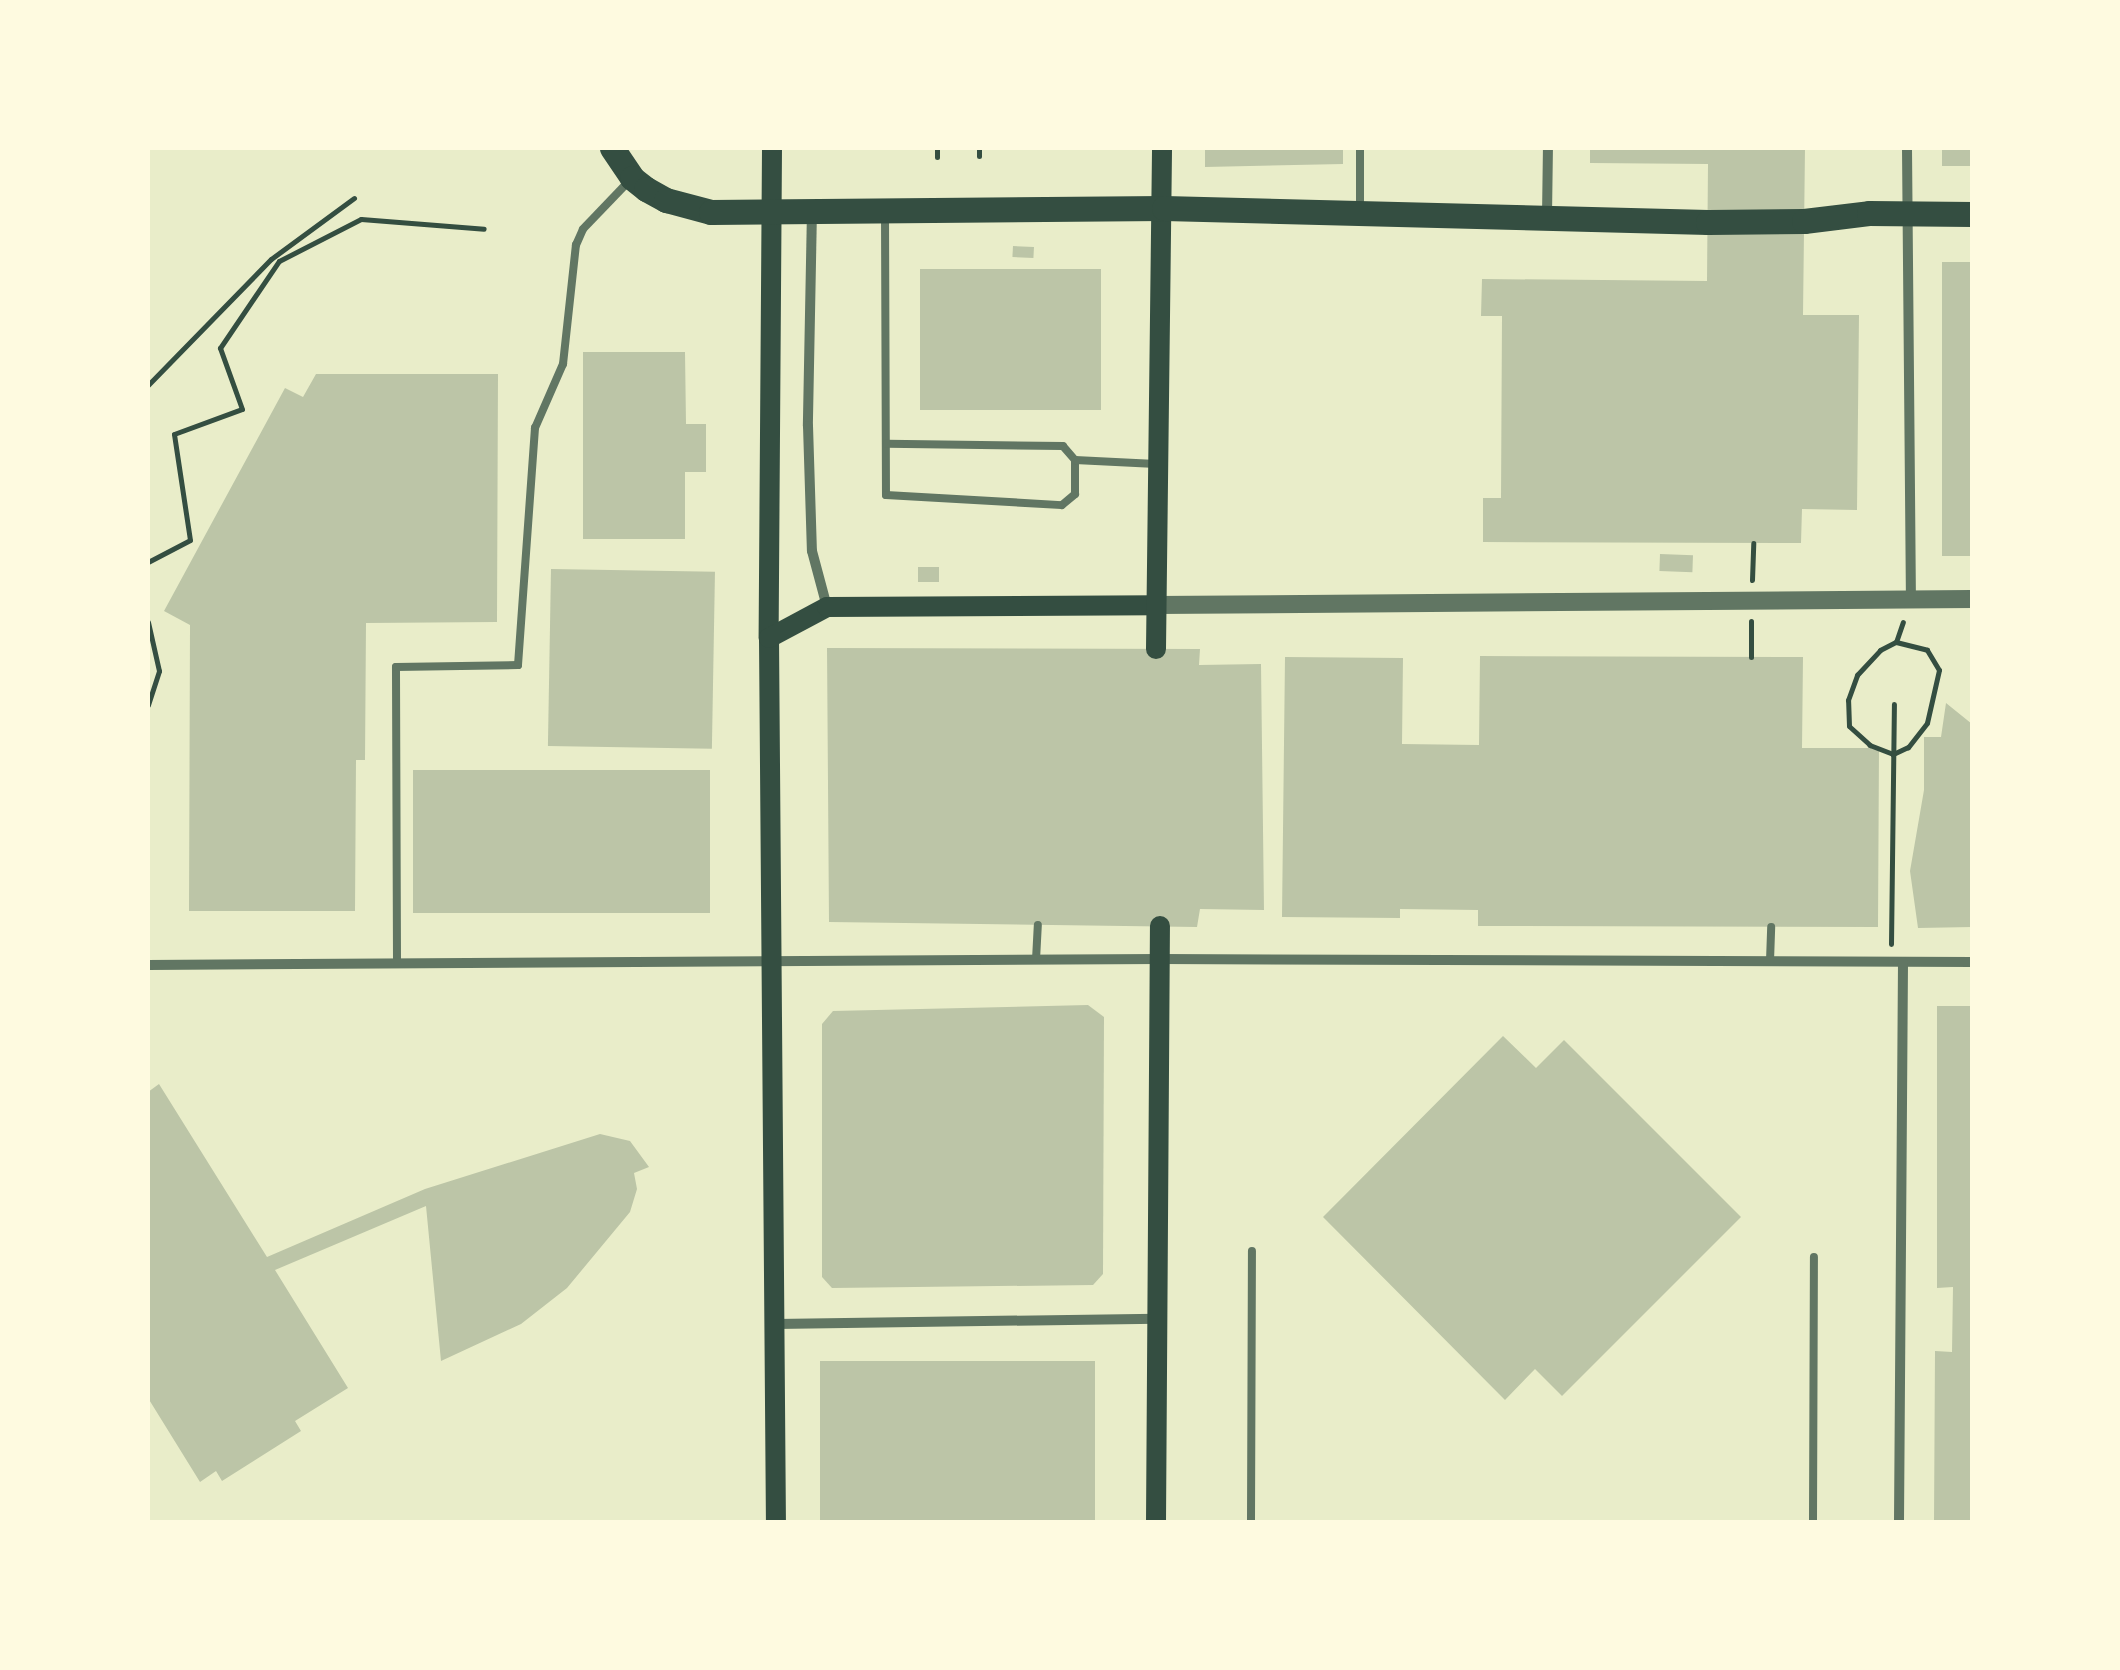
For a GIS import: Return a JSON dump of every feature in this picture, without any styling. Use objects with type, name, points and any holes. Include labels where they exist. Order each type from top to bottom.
[{"type":"main road","points":[[612,148],[632,178],[656,195],[711,212],[1164,208],[1784,222],[1972,214]]},
{"type":"main road","points":[[772,148],[769,638],[776,1522]]},
{"type":"main road","points":[[1156,649],[1162,148]]},
{"type":"main road","points":[[769,638],[828,607],[1156,605]]},
{"type":"main road","points":[[1156,1522],[1160,926]]},
{"type":"street","points":[[1547,219],[1548,148]]},
{"type":"street","points":[[1907,148],[1911,600]]},
{"type":"street","points":[[812,210],[808,426],[812,551],[828,607]]},
{"type":"street","points":[[1156,605],[1972,599]]},
{"type":"street","points":[[148,965],[397,960],[1972,962]]},
{"type":"street","points":[[1899,962],[1899,1522]]},
{"type":"street","points":[[776,1324],[1158,1319]]},
{"type":"lane","points":[[1360,148],[1360,214]]},
{"type":"lane","points":[[397,960],[396,668],[518,664],[535,428],[562,364],[576,245],[582,229],[632,178]]},
{"type":"lane","points":[[885,210],[886,496],[1062,504],[1076,494],[1075,460],[1063,446],[887,444]]},
{"type":"lane","points":[[1075,460],[1160,464]]},
{"type":"lane","points":[[1036,960],[1038,924]]},
{"type":"lane","points":[[1770,927],[1770,961]]},
{"type":"lane","points":[[1251,1522],[1252,1250]]},
{"type":"lane","points":[[1813,1522],[1814,1257]]},
{"type":"path","points":[[937,148],[937,156]]},
{"type":"path","points":[[978,148],[978,156]]},
{"type":"path","points":[[148,385],[271,259],[354,198]]},
{"type":"path","points":[[148,562],[190,540],[174,434],[242,409],[220,348],[279,261],[360,219],[484,229]]},
{"type":"path","points":[[148,622],[159,672],[148,705]]},
{"type":"path","points":[[1896,642],[1927,650],[1939,670],[1927,723],[1908,746],[1893,754],[1858,737],[1848,726],[1847,714],[1856,675],[1880,650],[1896,642]]},
{"type":"path","points":[[1894,704],[1889,936],[1899,962]]},
{"type":"building","points":[[1205,148],[1343,148],[1343,164],[1205,167]]},
{"type":"building","points":[[1590,148],[1805,148],[1803,315],[1859,315],[1857,510],[1802,509],[1801,543],[1483,542],[1483,498],[1501,498],[1502,316],[1481,316],[1482,279],[1707,281],[1708,164],[1590,163]]},
{"type":"building","points":[[1942,148],[1972,148],[1972,166],[1942,166]]},
{"type":"building","points":[[1013,246],[1034,247],[1033,258],[1012,257]]},
{"type":"building","points":[[1942,262],[1972,262],[1972,556],[1942,556]]},
{"type":"building","points":[[920,269],[1101,269],[1101,410],[920,410]]},
{"type":"building","points":[[583,352],[685,352],[686,424],[706,424],[706,472],[685,472],[685,539],[583,539]]},
{"type":"building","points":[[316,374],[498,374],[497,622],[366,623],[365,760],[356,760],[355,911],[189,911],[190,625],[164,611],[285,388],[303,397]]},
{"type":"building","points":[[1660,554],[1693,555],[1692,572],[1659,571]]},
{"type":"building","points":[[918,567],[939,567],[939,582],[918,582]]},
{"type":"building","points":[[551,569],[715,572],[712,749],[548,746]]},
{"type":"building","points":[[827,648],[1200,649],[1199,665],[1261,664],[1264,910],[1200,909],[1197,927],[829,922]]},
{"type":"building","points":[[1480,656],[1803,657],[1802,748],[1879,748],[1878,927],[1478,926],[1478,910],[1400,909],[1400,918],[1282,917],[1285,657],[1403,658],[1402,744],[1479,745]]},
{"type":"building","points":[[1946,703],[1972,724],[1972,927],[1918,928],[1910,871],[1924,790],[1924,737],[1941,737]]},
{"type":"building","points":[[413,770],[710,770],[710,913],[413,913]]},
{"type":"building","points":[[1088,1005],[1104,1017],[1103,1274],[1093,1285],[832,1288],[822,1277],[822,1024],[833,1011]]},
{"type":"building","points":[[1937,1006],[1972,1006],[1972,1522],[1934,1522],[1935,1351],[1952,1352],[1953,1287],[1937,1288]]},
{"type":"building","points":[[1503,1036],[1536,1068],[1564,1040],[1741,1217],[1562,1396],[1535,1369],[1505,1400],[1323,1217]]},
{"type":"building","points":[[159,1084],[267,1257],[425,1189],[600,1134],[630,1141],[649,1167],[634,1173],[637,1189],[630,1212],[567,1288],[521,1324],[441,1361],[426,1206],[275,1270],[348,1388],[295,1421],[301,1431],[222,1481],[216,1471],[200,1482],[148,1398],[148,1092]]},
{"type":"building","points":[[820,1361],[1095,1361],[1095,1522],[820,1522]]}]
